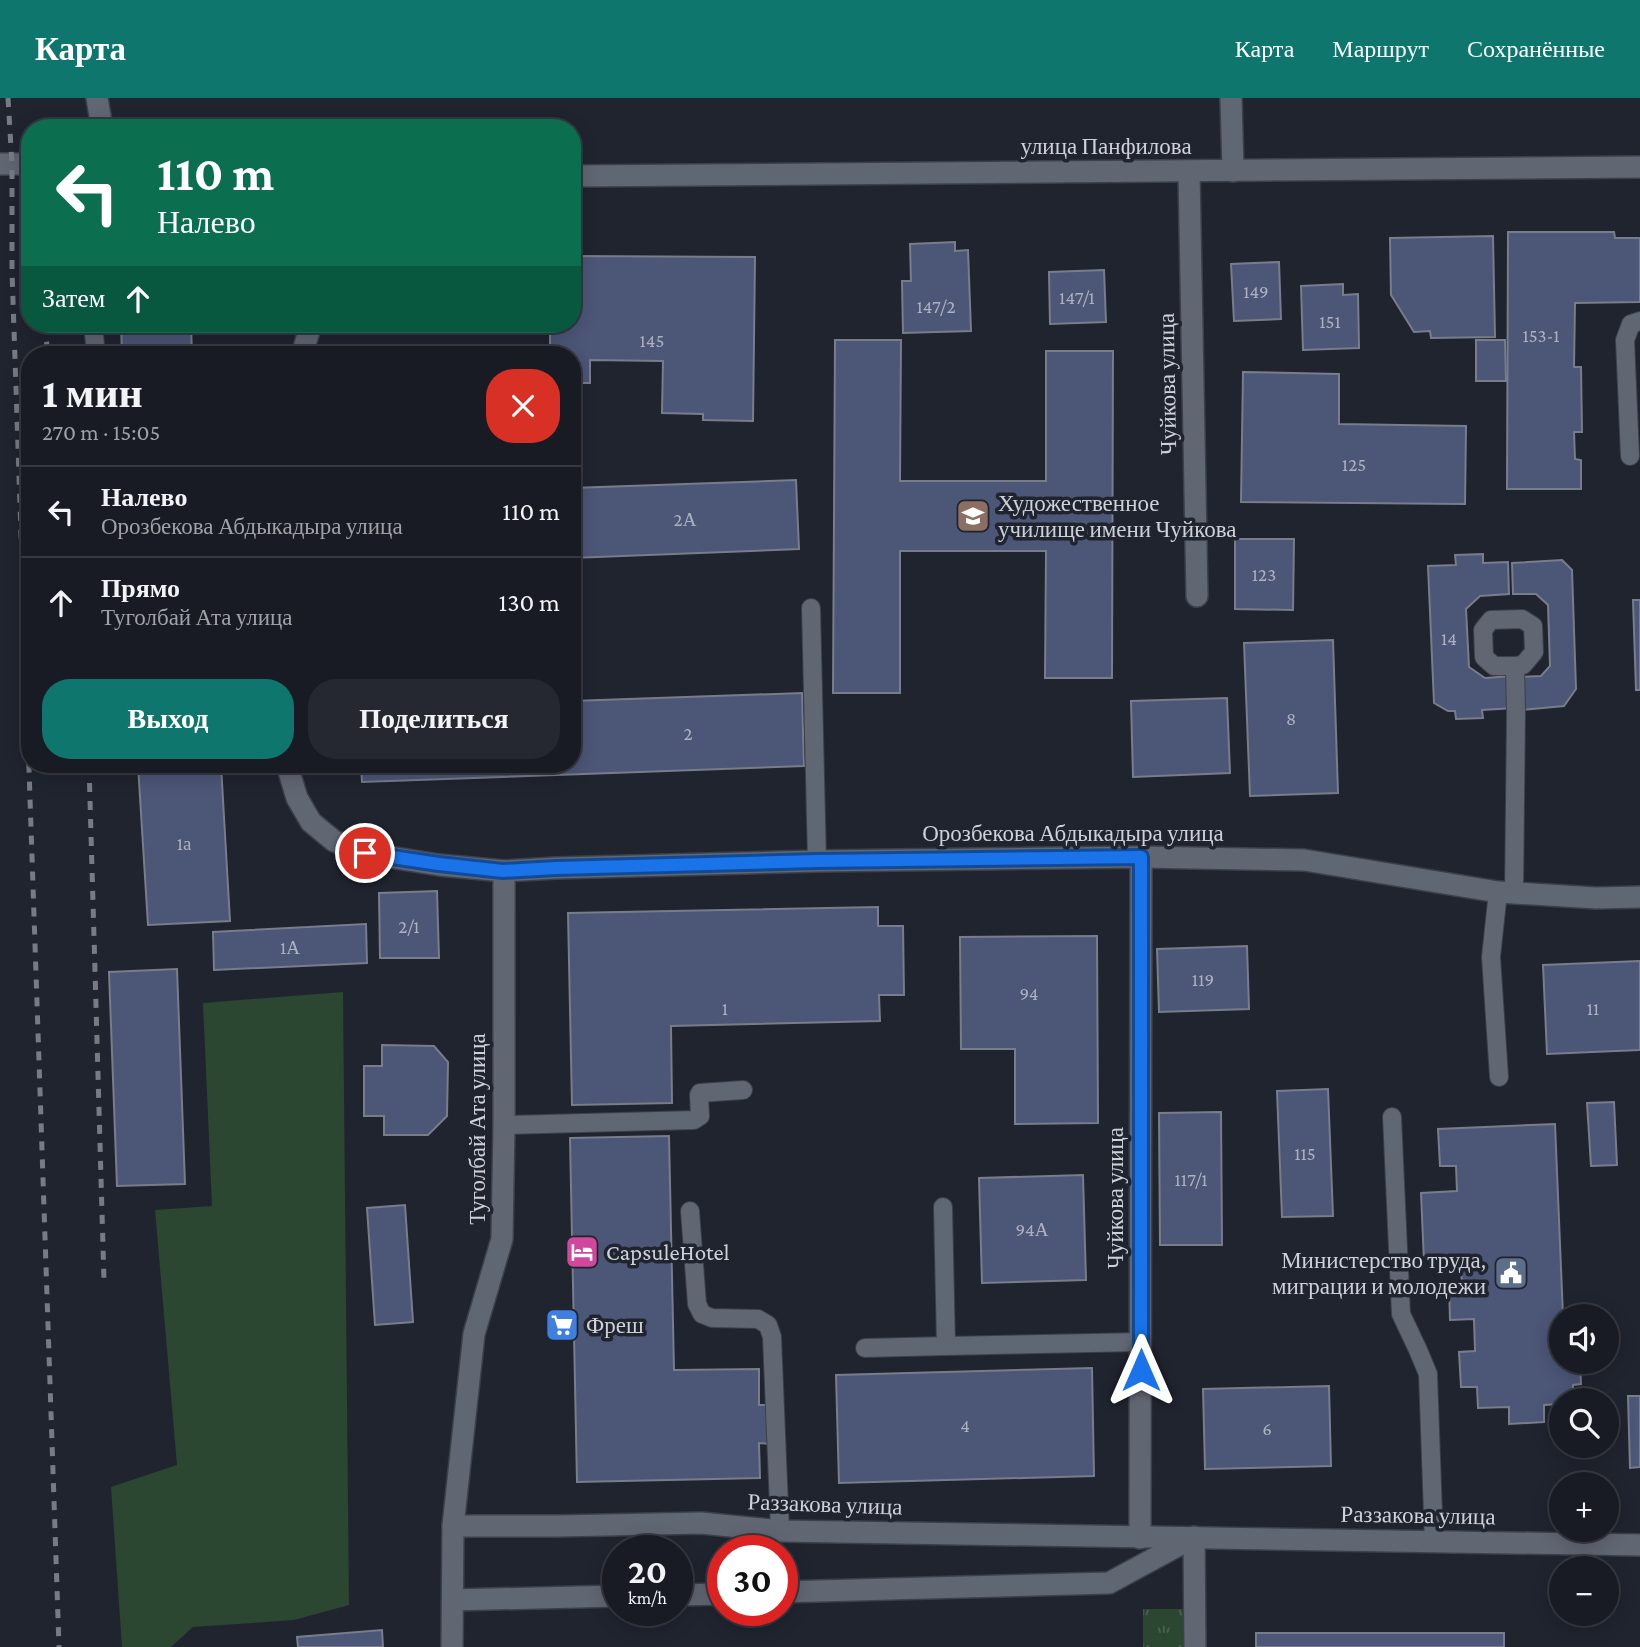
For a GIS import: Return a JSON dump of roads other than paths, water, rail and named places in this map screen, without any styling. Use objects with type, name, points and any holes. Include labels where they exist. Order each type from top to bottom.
[{"type":"street","points":[[97,98],[100,119]]},
{"type":"street","points":[[1231,98],[1233,172]]},
{"type":"street","points":[[0,164],[21,164]]},
{"type":"street","name":"улица Панфилова","points":[[581,176],[1640,167]]},
{"type":"street","name":"Чуйкова улица","points":[[1189,172],[1197,596]]},
{"type":"street","points":[[290,773],[297,797],[311,822],[334,841],[365,853],[503,871]]},
{"type":"street","name":"Чуйкова улица","points":[[1140,1538],[1141,857]]},
{"type":"street","name":"Орозбекова Абдыкадыра улица","points":[[503,871],[817,861],[1141,857],[1304,860],[1506,892],[1596,898],[1640,897]]},
{"type":"street","name":"Туголбай Ата улица","points":[[452,1647],[453,1526],[474,1334],[502,1239],[503,871]]},
{"type":"street","name":"Раззакова улица","points":[[453,1526],[701,1522],[780,1531],[1640,1545]]},
{"type":"street","points":[[1195,1537],[1195,1647]]},
{"type":"street","name":"Раззакова улица","points":[[798,1592],[1109,1583],[1195,1537]]},
{"type":"street","points":[[453,1600],[602,1597]]},
{"type":"lane","points":[[1630,456],[1625,340],[1632,324],[1640,321]]},
{"type":"lane","points":[[811,608],[817,861]]},
{"type":"lane","points":[[1499,1077],[1491,957],[1506,892],[1516,711],[1515,666]]},
{"type":"lane","points":[[504,1125],[694,1120],[700,1116],[700,1093],[743,1090]]},
{"type":"lane","points":[[1392,1117],[1401,1314],[1428,1374],[1434,1542]]},
{"type":"lane","points":[[943,1207],[946,1346]]},
{"type":"lane","points":[[690,1211],[696,1304],[702,1314],[712,1318],[758,1319],[768,1325],[772,1337],[780,1531]]},
{"type":"lane","points":[[865,1348],[1141,1342]]},
{"type":"railway","points":[[8,98],[21,534]]},
{"type":"railway","points":[[45,333],[47,346]]},
{"type":"railway","points":[[29,773],[59,1647]]},
{"type":"railway","points":[[89,773],[104,1281]]},
{"type":"place","name":"Художественное училище имени Чуйкова","points":[[973,516]]},
{"type":"place","name":"CapsuleHotel","points":[[582,1252]]},
{"type":"place","name":"Министерство труда, миграции и молодежи","points":[[1511,1273]]},
{"type":"place","name":"Фреш","points":[[562,1325]]}]
